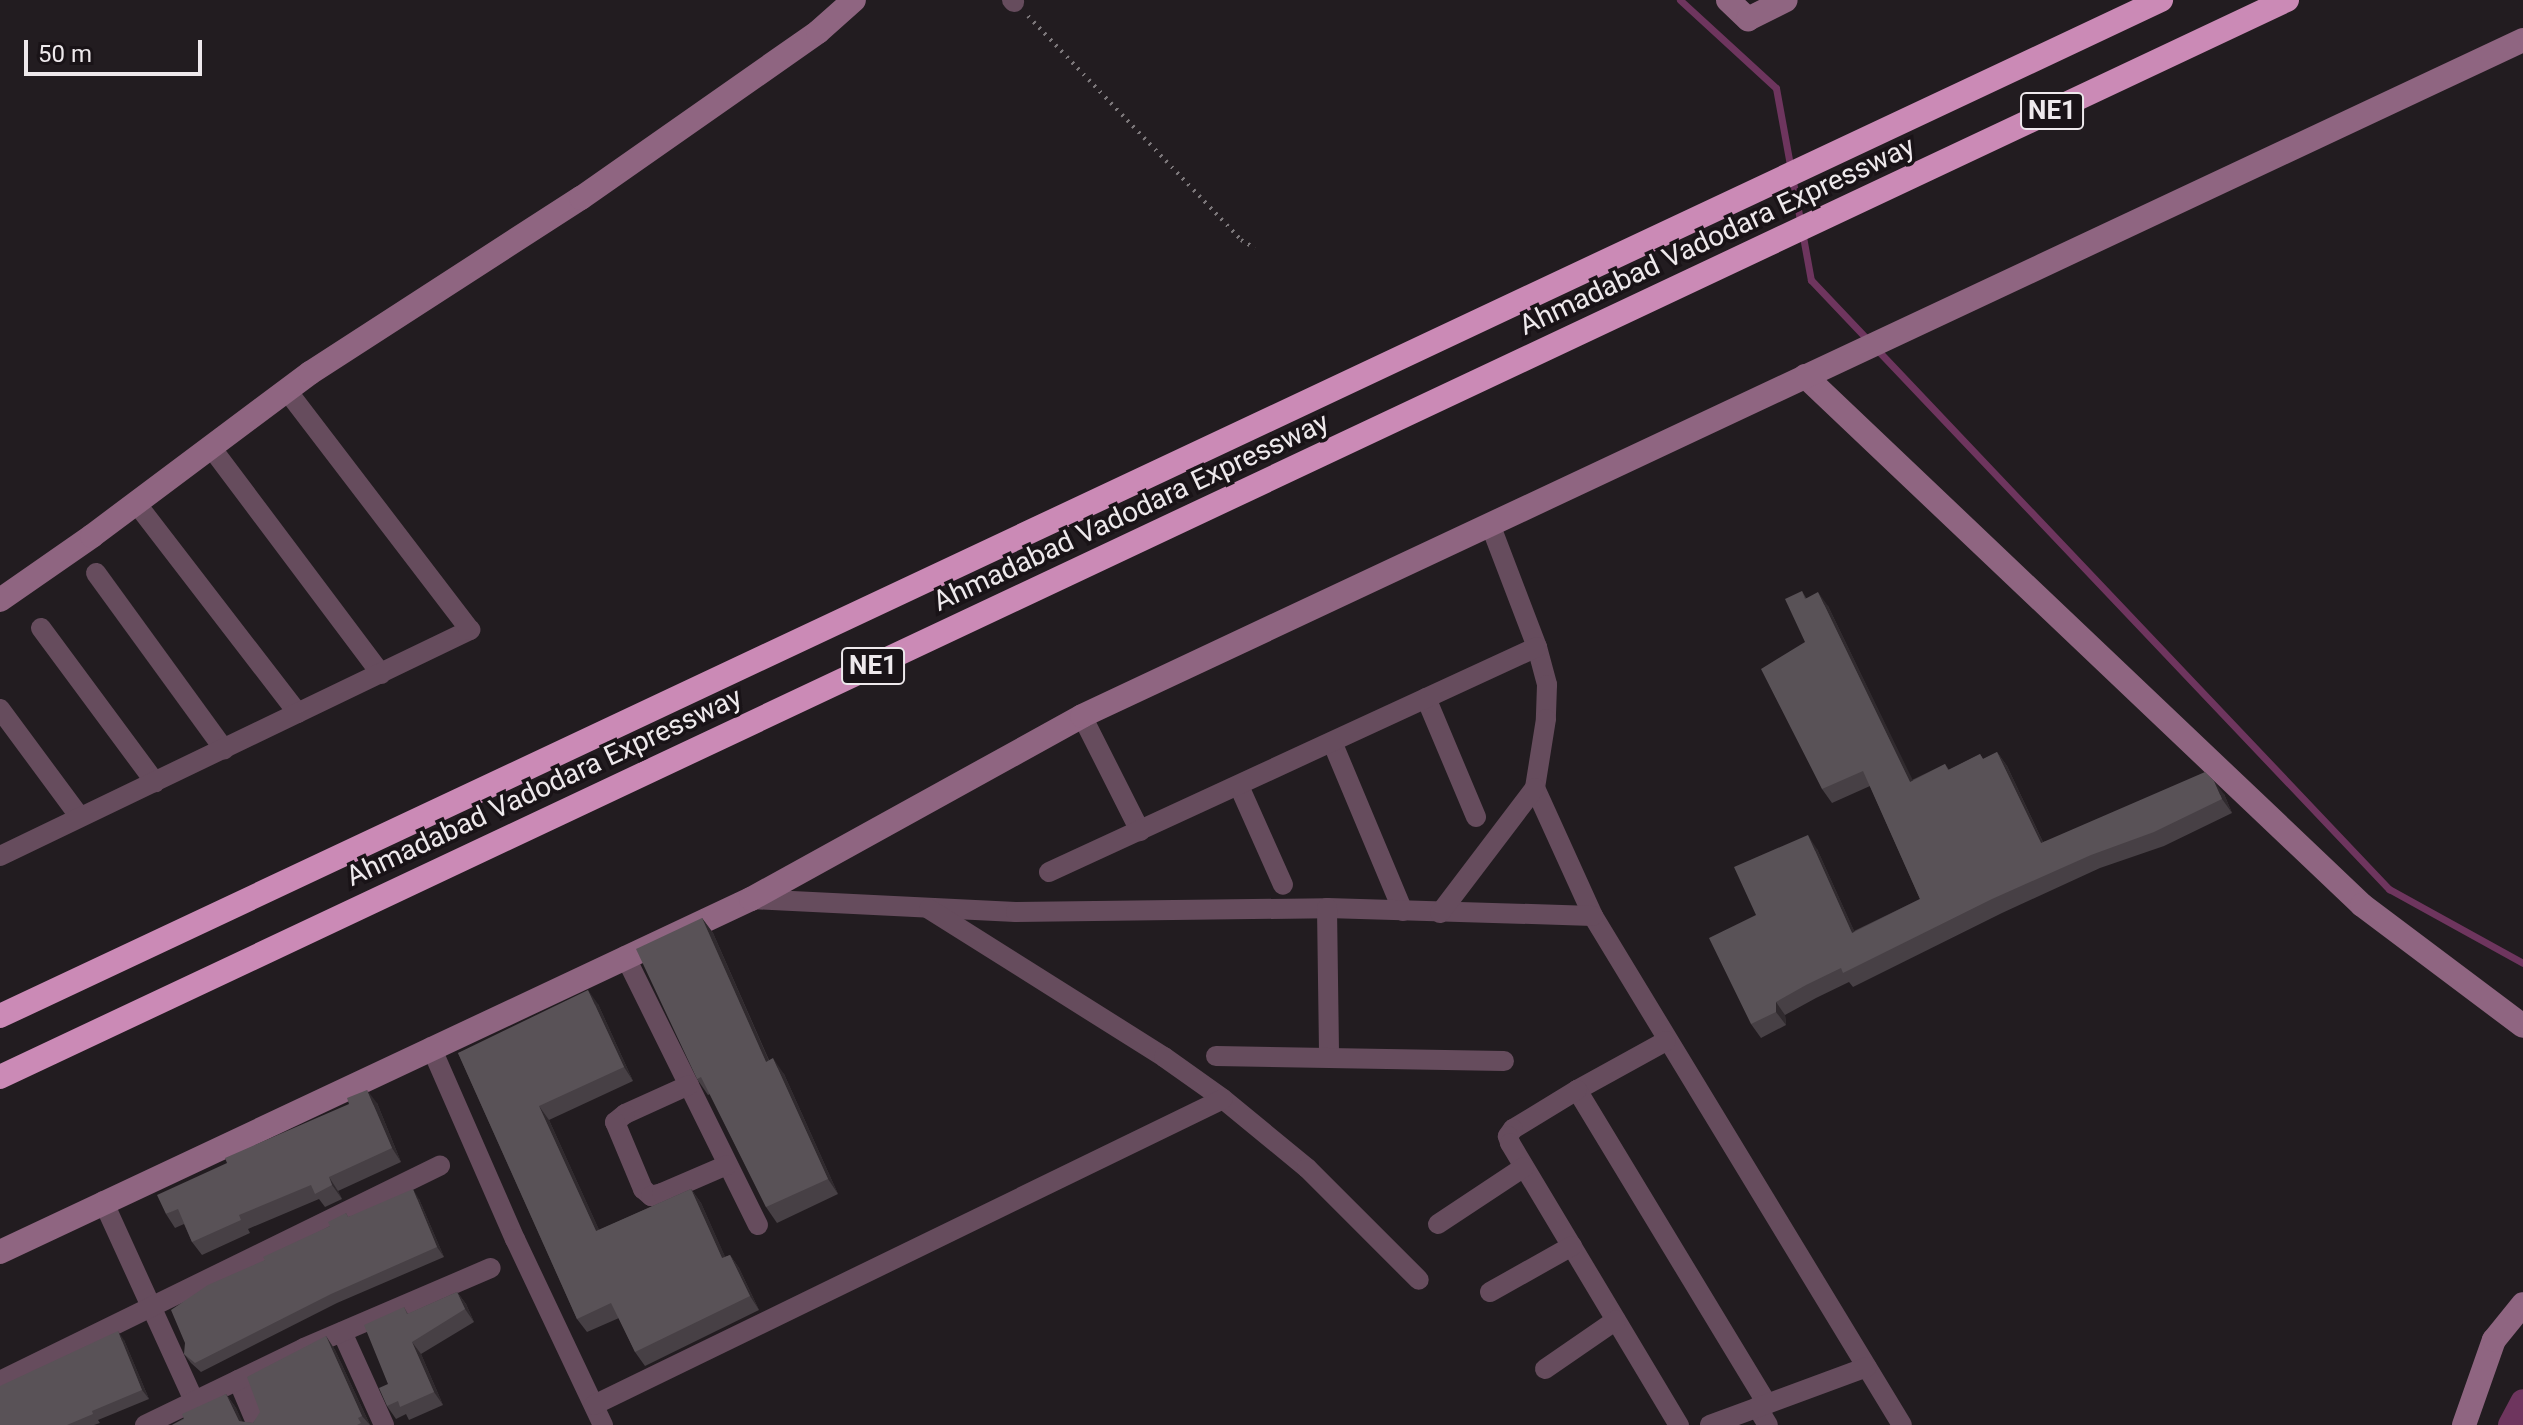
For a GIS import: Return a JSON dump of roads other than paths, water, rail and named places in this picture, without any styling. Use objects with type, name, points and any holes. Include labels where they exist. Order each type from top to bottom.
[{"type":"highway","name":"Ahmadabad Vadodara Expressway","points":[[0,1016],[2161,0]]},
{"type":"highway","name":"Ahmadabad Vadodara Expressway","points":[[0,1077],[2287,0]]},
{"type":"street","points":[[0,600],[287,391],[581,198],[818,32],[854,0]]},
{"type":"street","points":[[1728,0],[1748,19],[1786,0]]},
{"type":"street","points":[[0,1252],[751,899],[1082,716],[2523,40]]},
{"type":"street","points":[[1805,376],[2362,905],[2523,1026]]},
{"type":"street","points":[[0,856],[470,630],[287,391]]},
{"type":"street","points":[[210,446],[381,674]]},
{"type":"street","points":[[136,503],[298,713]]},
{"type":"street","points":[[1440,913],[1535,788],[1546,719],[1547,685],[1537,647],[1490,524]]},
{"type":"street","points":[[96,573],[224,749]]},
{"type":"street","points":[[41,628],[155,782]]},
{"type":"street","points":[[1049,872],[1333,744],[1537,647]]},
{"type":"street","points":[[1426,698],[1476,817]]},
{"type":"street","points":[[0,709],[80,817]]},
{"type":"street","points":[[1082,716],[1140,831]]},
{"type":"street","points":[[1333,744],[1403,911]]},
{"type":"street","points":[[1239,786],[1283,885]]},
{"type":"street","points":[[1535,788],[1593,916],[1666,1041],[1902,1425]]},
{"type":"street","points":[[751,899],[929,909],[1327,908],[1593,916]]},
{"type":"street","points":[[1327,908],[1329,1057]]},
{"type":"street","points":[[929,909],[1164,1057],[1223,1099],[1307,1168],[1419,1280]]},
{"type":"street","points":[[625,956],[758,1225]]},
{"type":"street","points":[[1666,1041],[1577,1090],[1508,1136],[1679,1425]]},
{"type":"street","points":[[431,1047],[515,1239],[603,1425]]},
{"type":"street","points":[[1216,1056],[1504,1061]]},
{"type":"street","points":[[689,1085],[625,1114],[615,1122],[643,1189],[651,1196],[662,1193],[727,1165]]},
{"type":"street","points":[[1577,1090],[1764,1412]]},
{"type":"street","points":[[594,1405],[1223,1099]]},
{"type":"street","points":[[0,1381],[440,1165]]},
{"type":"street","points":[[1438,1224],[1524,1167]]},
{"type":"street","points":[[103,1201],[194,1401]]},
{"type":"street","points":[[1490,1292],[1572,1246]]},
{"type":"street","points":[[145,1425],[342,1332],[491,1268]]},
{"type":"street","points":[[2464,1425],[2494,1340],[2523,1304]]},
{"type":"street","points":[[1545,1369],[1616,1320]]},
{"type":"street","points":[[342,1332],[384,1425]]},
{"type":"street","points":[[1710,1425],[1764,1412],[1867,1367]]},
{"type":"street","points":[[238,1380],[257,1425]]},
{"type":"waterway","points":[[1680,0],[1776,88],[1811,280],[2389,889],[2523,963]]},
{"type":"waterway","points":[[2510,1425],[2523,1401]]}]
